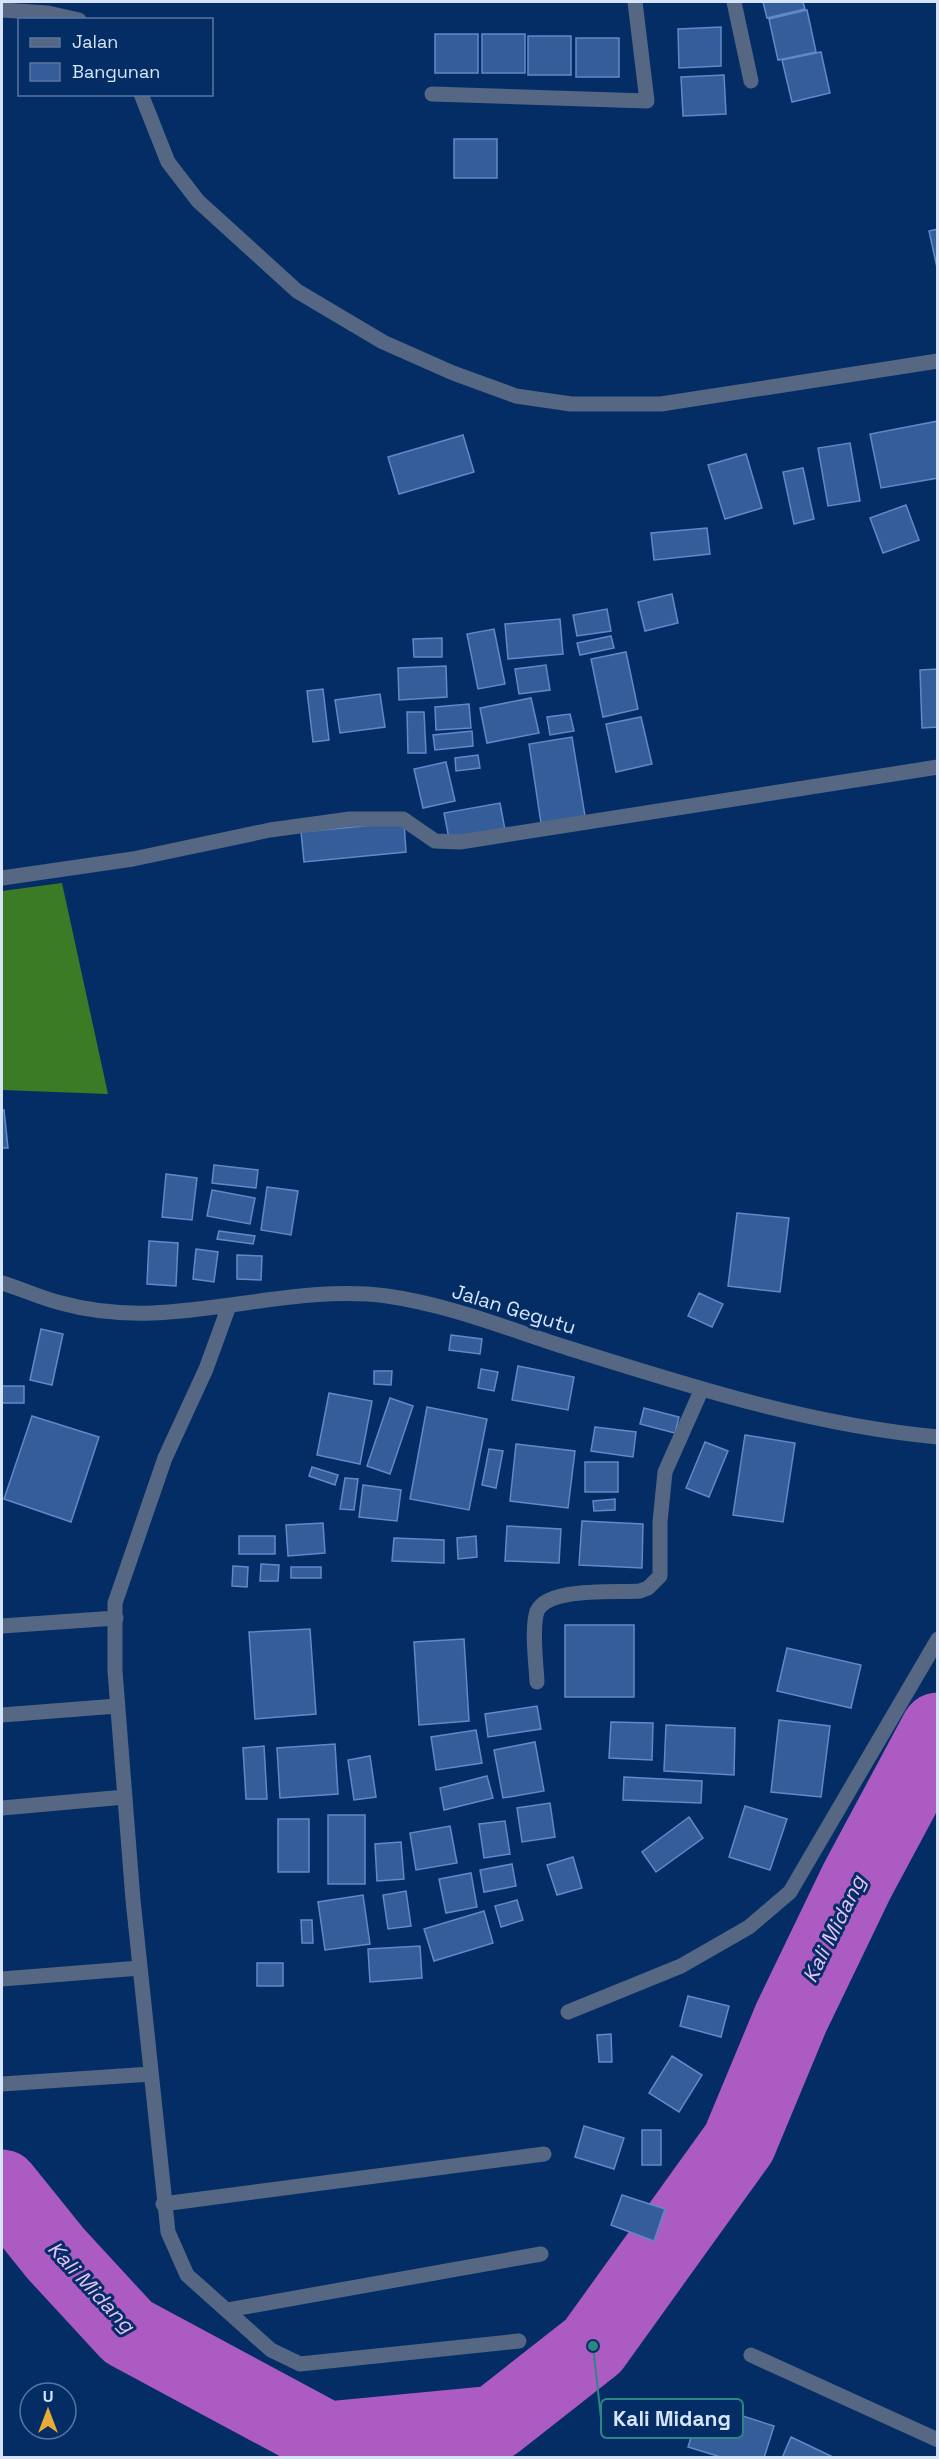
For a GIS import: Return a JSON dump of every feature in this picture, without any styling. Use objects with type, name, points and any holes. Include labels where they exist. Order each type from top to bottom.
[{"type":"street","points":[[432,94],[647,101],[635,2]]},
{"type":"street","points":[[734,2],[751,81]]},
{"type":"street","points":[[2,10],[48,13],[70,18]]},
{"type":"street","points":[[142,96],[168,162],[198,201],[297,291],[383,342],[453,373],[516,396],[571,404],[660,404],[938,361]]},
{"type":"street","points":[[2,878],[133,859],[270,830],[350,819],[403,819],[435,841],[460,842],[938,767]]},
{"type":"street","name":"Jalan Gegutu","points":[[2,1283],[61,1303],[110,1311],[151,1313],[338,1294],[387,1296],[475,1315],[701,1391],[843,1424],[938,1437]]},
{"type":"street","points":[[229,1306],[206,1368],[165,1458],[120,1581],[115,1603],[117,1706],[140,1968],[163,2204],[168,2232],[187,2275],[271,2350],[300,2364],[519,2341]]},
{"type":"street","points":[[537,1682],[536,1614],[543,1603],[557,1595],[640,1591],[648,1588],[660,1576],[660,1522],[665,1472],[701,1391]]},
{"type":"street","points":[[2,1626],[116,1618]]},
{"type":"street","points":[[568,2012],[681,1966],[748,1927],[790,1892],[938,1639]]},
{"type":"street","points":[[2,1715],[117,1706]]},
{"type":"street","points":[[2,1808],[125,1797]]},
{"type":"street","points":[[2,1979],[140,1968]]},
{"type":"street","points":[[2,2084],[151,2073]]},
{"type":"street","points":[[163,2204],[544,2154]]},
{"type":"street","points":[[228,2310],[541,2254]]},
{"type":"street","points":[[751,2355],[938,2440]]},
{"type":"green space","points":[[62,883],[108,1094],[2,1090],[2,891]]},
{"type":"building","points":[[763,2],[803,2],[805,9],[767,18]]},
{"type":"building","points":[[807,10],[816,52],[778,60],[769,19]]},
{"type":"building","points":[[721,27],[721,66],[679,68],[678,29]]},
{"type":"building","points":[[435,34],[478,34],[478,73],[435,73]]},
{"type":"building","points":[[482,34],[525,34],[525,73],[482,73]]},
{"type":"building","points":[[528,36],[571,36],[571,75],[528,75]]},
{"type":"building","points":[[576,38],[619,38],[619,77],[576,77]]},
{"type":"building","points":[[821,52],[830,93],[792,102],[782,60]]},
{"type":"building","points":[[724,75],[726,114],[683,116],[681,77]]},
{"type":"building","points":[[454,139],[497,139],[497,178],[454,178]]},
{"type":"building","points":[[938,229],[938,272],[929,231]]},
{"type":"building","points":[[938,421],[938,478],[881,488],[870,434]]},
{"type":"building","points":[[463,435],[474,472],[399,494],[388,457]]},
{"type":"building","points":[[850,443],[860,501],[828,506],[818,448]]},
{"type":"building","points":[[746,454],[762,508],[725,519],[708,465]]},
{"type":"building","points":[[803,468],[814,519],[794,524],[783,472]]},
{"type":"building","points":[[906,505],[919,540],[883,553],[870,518]]},
{"type":"building","points":[[707,528],[710,554],[654,560],[651,533]]},
{"type":"building","points":[[672,594],[678,623],[645,631],[638,602]]},
{"type":"building","points":[[607,609],[611,631],[577,636],[573,615]]},
{"type":"building","points":[[560,619],[563,654],[508,659],[505,624]]},
{"type":"building","points":[[494,629],[505,684],[478,689],[467,634]]},
{"type":"building","points":[[611,636],[614,648],[580,655],[577,643]]},
{"type":"building","points":[[442,638],[442,657],[414,657],[413,639]]},
{"type":"building","points":[[626,652],[638,709],[603,717],[591,659]]},
{"type":"building","points":[[546,665],[550,690],[519,694],[515,669]]},
{"type":"building","points":[[446,666],[447,697],[399,700],[398,668]]},
{"type":"building","points":[[938,669],[938,727],[922,728],[920,670]]},
{"type":"building","points":[[323,689],[329,740],[313,742],[307,691]]},
{"type":"building","points":[[380,694],[385,727],[340,733],[335,700]]},
{"type":"building","points":[[531,698],[539,733],[487,743],[480,708]]},
{"type":"building","points":[[469,704],[471,728],[436,730],[435,707]]},
{"type":"building","points":[[407,712],[424,712],[426,753],[408,753]]},
{"type":"building","points":[[570,714],[574,731],[550,735],[547,717]]},
{"type":"building","points":[[641,717],[652,764],[616,772],[606,724]]},
{"type":"building","points":[[472,731],[473,746],[435,750],[433,735]]},
{"type":"building","points":[[572,737],[585,816],[541,823],[529,744]]},
{"type":"building","points":[[478,755],[480,768],[456,771],[455,758]]},
{"type":"building","points":[[446,762],[455,801],[423,808],[414,769]]},
{"type":"building","points":[[500,803],[505,830],[449,839],[444,813]]},
{"type":"building","points":[[404,822],[406,852],[304,862],[301,832]]},
{"type":"building","points":[[4,1110],[8,1148],[2,1148],[2,1111]]},
{"type":"building","points":[[214,1165],[258,1170],[256,1188],[212,1183]]},
{"type":"building","points":[[166,1174],[197,1178],[192,1220],[162,1217]]},
{"type":"building","points":[[267,1187],[298,1191],[291,1235],[261,1230]]},
{"type":"building","points":[[212,1190],[255,1198],[250,1224],[207,1216]]},
{"type":"building","points":[[737,1213],[789,1218],[780,1292],[728,1286]]},
{"type":"building","points":[[219,1231],[255,1236],[253,1244],[217,1239]]},
{"type":"building","points":[[149,1241],[178,1243],[176,1286],[147,1284]]},
{"type":"building","points":[[196,1249],[218,1252],[214,1282],[193,1279]]},
{"type":"building","points":[[237,1255],[262,1256],[261,1280],[237,1279]]},
{"type":"building","points":[[699,1293],[723,1304],[712,1327],[688,1316]]},
{"type":"building","points":[[41,1329],[63,1334],[52,1385],[30,1380]]},
{"type":"building","points":[[451,1335],[482,1339],[480,1354],[449,1350]]},
{"type":"building","points":[[518,1366],[574,1377],[568,1410],[512,1400]]},
{"type":"building","points":[[481,1369],[498,1372],[494,1391],[478,1388]]},
{"type":"building","points":[[374,1371],[392,1371],[391,1385],[374,1384]]},
{"type":"building","points":[[2,1386],[24,1386],[24,1403],[2,1403]]},
{"type":"building","points":[[329,1393],[372,1401],[360,1464],[317,1455]]},
{"type":"building","points":[[390,1398],[413,1406],[390,1474],[367,1466]]},
{"type":"building","points":[[427,1407],[487,1419],[469,1510],[410,1499]]},
{"type":"building","points":[[644,1408],[679,1417],[675,1433],[640,1424]]},
{"type":"building","points":[[32,1416],[99,1437],[71,1522],[4,1499]]},
{"type":"building","points":[[595,1427],[636,1432],[633,1457],[591,1451]]},
{"type":"building","points":[[745,1435],[795,1443],[783,1522],[733,1515]]},
{"type":"building","points":[[705,1442],[728,1451],[709,1497],[686,1488]]},
{"type":"building","points":[[516,1444],[575,1451],[568,1508],[510,1501]]},
{"type":"building","points":[[489,1449],[503,1451],[496,1488],[482,1485]]},
{"type":"building","points":[[585,1462],[618,1462],[618,1492],[585,1492]]},
{"type":"building","points":[[312,1467],[338,1475],[335,1485],[309,1476]]},
{"type":"building","points":[[345,1478],[358,1479],[354,1510],[340,1509]]},
{"type":"building","points":[[363,1485],[401,1490],[397,1521],[359,1517]]},
{"type":"building","points":[[615,1499],[615,1510],[594,1511],[593,1501]]},
{"type":"building","points":[[582,1521],[643,1524],[642,1568],[579,1565]]},
{"type":"building","points":[[323,1523],[325,1553],[288,1556],[286,1525]]},
{"type":"building","points":[[507,1526],[561,1529],[559,1563],[505,1561]]},
{"type":"building","points":[[239,1536],[275,1536],[275,1554],[239,1554]]},
{"type":"building","points":[[476,1536],[477,1557],[458,1559],[457,1538]]},
{"type":"building","points":[[394,1538],[444,1540],[444,1563],[392,1561]]},
{"type":"building","points":[[261,1564],[279,1565],[278,1581],[260,1581]]},
{"type":"building","points":[[233,1566],[248,1567],[247,1587],[232,1586]]},
{"type":"building","points":[[291,1567],[321,1567],[321,1578],[291,1578]]},
{"type":"building","points":[[565,1625],[634,1625],[634,1697],[565,1697]]},
{"type":"building","points":[[310,1629],[316,1714],[255,1719],[249,1632]]},
{"type":"building","points":[[464,1639],[469,1721],[419,1725],[414,1642]]},
{"type":"building","points":[[787,1648],[861,1665],[851,1708],[777,1691]]},
{"type":"building","points":[[537,1706],[541,1729],[488,1737],[485,1714]]},
{"type":"building","points":[[779,1720],[830,1726],[821,1797],[771,1792]]},
{"type":"building","points":[[611,1722],[653,1723],[652,1760],[609,1758]]},
{"type":"building","points":[[666,1725],[735,1728],[734,1775],[664,1771]]},
{"type":"building","points":[[476,1730],[482,1763],[436,1770],[431,1737]]},
{"type":"building","points":[[535,1742],[544,1791],[503,1798],[494,1750]]},
{"type":"building","points":[[335,1744],[338,1794],[280,1798],[277,1748]]},
{"type":"building","points":[[264,1746],[267,1799],[246,1799],[243,1748]]},
{"type":"building","points":[[370,1756],[376,1797],[354,1800],[348,1760]]},
{"type":"building","points":[[487,1776],[493,1798],[444,1810],[440,1788]]},
{"type":"building","points":[[624,1777],[702,1781],[701,1803],[623,1800]]},
{"type":"building","points":[[550,1803],[555,1837],[522,1842],[517,1808]]},
{"type":"building","points":[[745,1806],[787,1819],[770,1870],[729,1857]]},
{"type":"building","points":[[328,1815],[365,1815],[365,1884],[328,1884]]},
{"type":"building","points":[[689,1817],[703,1838],[656,1872],[642,1852]]},
{"type":"building","points":[[278,1819],[309,1819],[309,1872],[278,1872]]},
{"type":"building","points":[[505,1821],[510,1854],[484,1858],[479,1824]]},
{"type":"building","points":[[450,1826],[457,1863],[416,1870],[410,1833]]},
{"type":"building","points":[[401,1842],[404,1879],[377,1881],[375,1844]]},
{"type":"building","points":[[573,1857],[582,1888],[557,1895],[547,1865]]},
{"type":"building","points":[[512,1864],[516,1886],[484,1892],[480,1870]]},
{"type":"building","points":[[471,1873],[477,1907],[446,1913],[439,1879]]},
{"type":"building","points":[[406,1891],[411,1926],[388,1929],[383,1895]]},
{"type":"building","points":[[363,1895],[370,1944],[325,1950],[318,1902]]},
{"type":"building","points":[[517,1900],[523,1920],[501,1927],[495,1906]]},
{"type":"building","points":[[484,1911],[493,1943],[434,1961],[424,1929]]},
{"type":"building","points":[[301,1920],[312,1920],[313,1943],[302,1943]]},
{"type":"building","points":[[420,1946],[422,1978],[370,1982],[368,1949]]},
{"type":"building","points":[[257,1963],[283,1963],[283,1986],[257,1986]]},
{"type":"building","points":[[688,1996],[729,2006],[721,2037],[680,2026]]},
{"type":"building","points":[[611,2034],[612,2062],[599,2062],[597,2035]]},
{"type":"building","points":[[672,2056],[702,2075],[679,2112],[649,2093]]},
{"type":"building","points":[[584,2126],[624,2138],[614,2169],[575,2157]]},
{"type":"building","points":[[642,2130],[661,2130],[661,2165],[642,2165]]},
{"type":"building","points":[[622,2195],[665,2209],[654,2241],[611,2225]]},
{"type":"building","points":[[702,2403],[774,2426],[764,2458],[724,2458],[688,2447]]},
{"type":"building","points":[[791,2437],[835,2458],[782,2458]]},
{"type":"waterway","name":"Kali Midang","points":[[2,2187],[56,2254],[128,2332],[327,2439],[495,2423],[593,2346],[739,2143],[791,2018],[857,1881],[938,1730]]},
{"type":"place","name":"Kali Midang","points":[[593,2346]]}]
